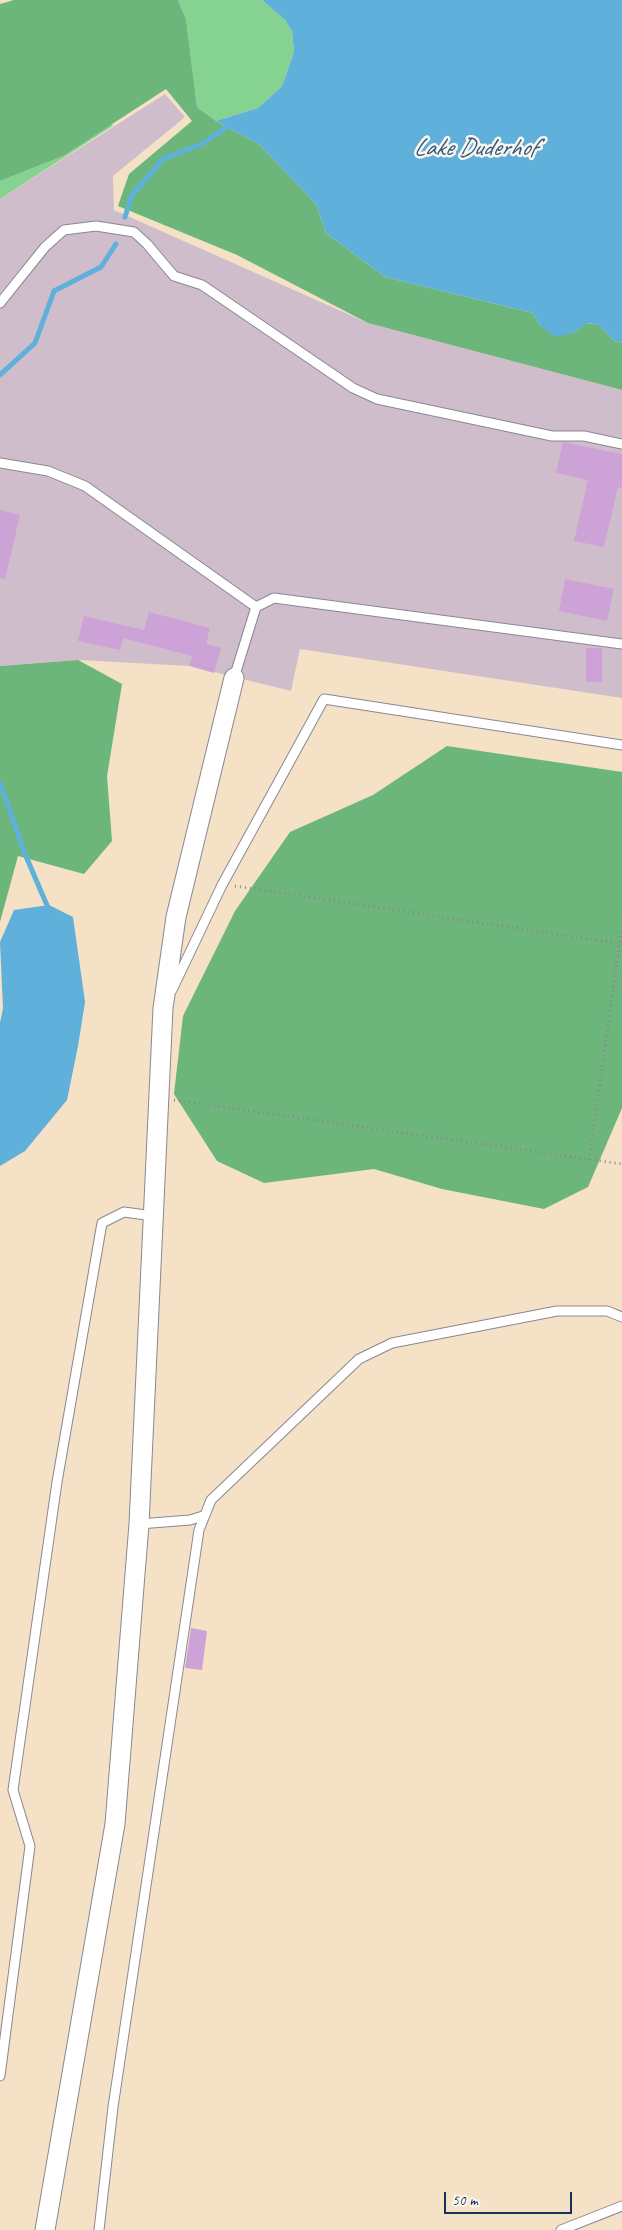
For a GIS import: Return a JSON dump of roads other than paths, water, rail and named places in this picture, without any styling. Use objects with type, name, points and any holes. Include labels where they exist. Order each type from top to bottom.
[{"type":"street","points":[[45,2230],[115,1824],[139,1524],[163,1008],[176,917],[234,678]]},
{"type":"lane","points":[[0,303],[45,247],[64,230],[96,226],[134,232],[147,244],[174,276],[202,285],[353,388],[376,399],[552,436],[584,436],[622,444]]},
{"type":"lane","points":[[0,463],[48,471],[85,486],[256,606]]},
{"type":"lane","points":[[234,678],[256,606],[274,598],[622,644]]},
{"type":"lane","points":[[163,1008],[222,884],[324,699],[622,745]]},
{"type":"lane","points":[[0,2076],[30,1846],[13,1790],[57,1482],[100,1232],[102,1223],[124,1212],[153,1216]]},
{"type":"lane","points":[[99,2230],[116,2088],[196,1549],[203,1516],[211,1500],[359,1359],[392,1343],[556,1311],[608,1311],[622,1317]]},
{"type":"lane","points":[[139,1524],[190,1520],[203,1516]]},
{"type":"lane","points":[[561,2230],[622,2206]]},
{"type":"water","name":"Lake Duderhof","points":[[262,0],[622,0],[622,343],[614,341],[599,325],[588,323],[573,333],[556,337],[540,326],[533,313],[385,277],[326,233],[316,204],[260,145],[216,121],[258,108],[282,86],[294,52],[292,31],[285,20]]},
{"type":"water","points":[[49,905],[73,917],[85,1002],[78,1046],[67,1100],[25,1151],[0,1166],[0,1023],[3,1008],[0,942],[14,910]]},
{"type":"waterway","points":[[125,217],[132,195],[163,159],[202,144],[227,127]]},
{"type":"waterway","points":[[0,375],[35,343],[54,291],[101,267],[116,244]]},
{"type":"waterway","points":[[0,783],[25,854],[49,910]]}]
